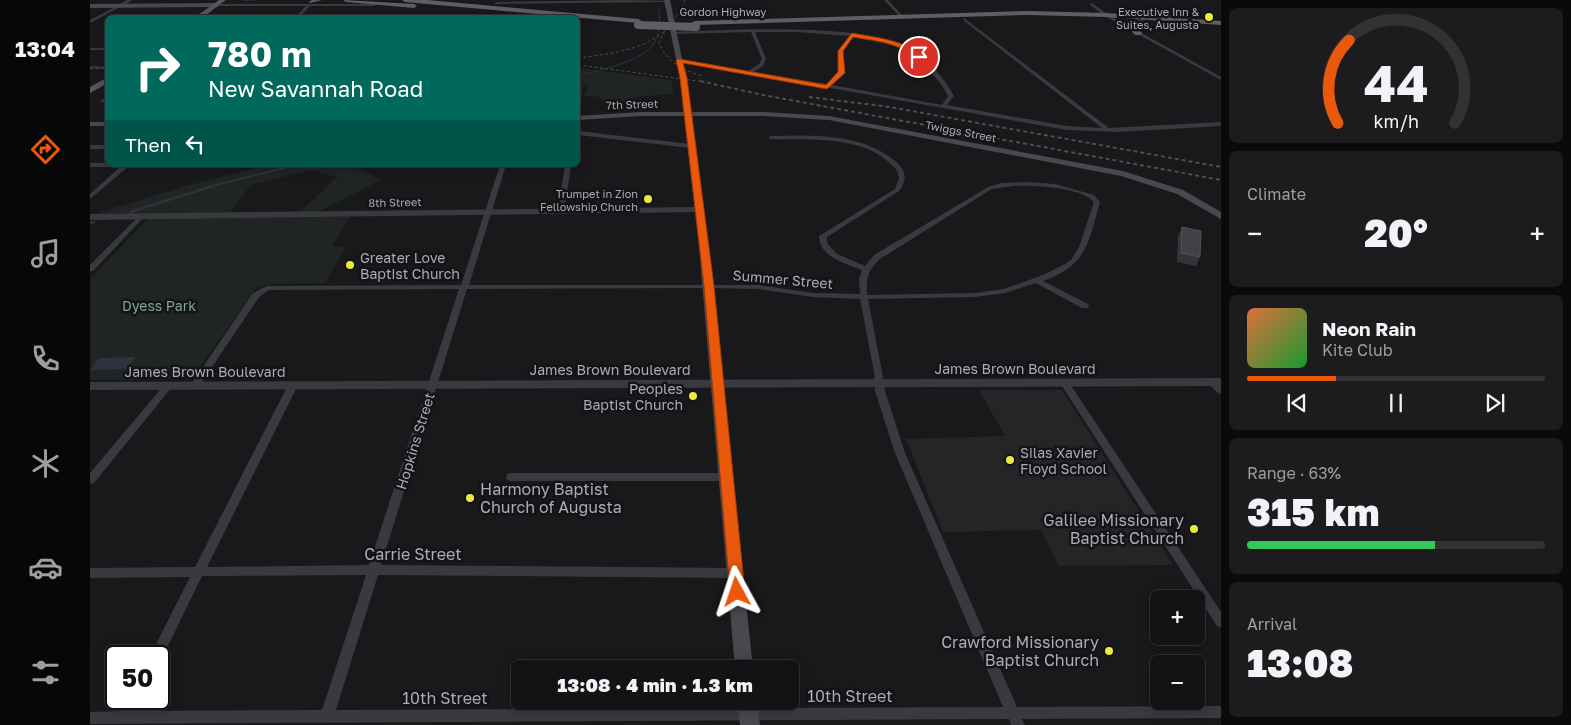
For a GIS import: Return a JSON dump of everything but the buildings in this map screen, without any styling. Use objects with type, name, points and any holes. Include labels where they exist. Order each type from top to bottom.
[{"type":"highway","points":[[346,0],[445,6],[521,15]]},
{"type":"highway","name":"Gordon Highway","points":[[405,0],[565,15]]},
{"type":"highway","points":[[418,0],[445,6],[495,1],[496,6],[503,8],[570,15]]},
{"type":"highway","points":[[437,3],[445,6]]},
{"type":"highway","points":[[503,8],[501,5],[541,3]]},
{"type":"highway","points":[[374,5],[460,5]]},
{"type":"highway","name":"Gordon Highway","points":[[695,25],[1028,13],[1106,15],[1221,23]]},
{"type":"highway","points":[[580,16],[618,20]]},
{"type":"highway","name":"Gordon Highway","points":[[580,16],[638,23]]},
{"type":"highway","name":"Gordon Highway","points":[[580,20],[766,26],[964,19],[1117,21],[1221,28]]},
{"type":"highway","points":[[1138,33],[1130,25],[1142,22]]},
{"type":"main road","points":[[201,15],[223,0]]},
{"type":"main road","points":[[667,1],[683,78],[709,286],[743,660]]},
{"type":"main road","points":[[90,6],[215,5]]},
{"type":"main road","points":[[90,91],[105,81]]},
{"type":"main road","name":"7th Street","points":[[580,118],[686,114]]},
{"type":"main road","name":"Twiggs Street","points":[[686,114],[778,114],[823,117],[1089,167],[1160,184],[1197,201],[1221,216]]},
{"type":"main road","points":[[90,124],[105,124]]},
{"type":"street","points":[[90,22],[130,0]]},
{"type":"street","points":[[886,0],[903,18]]},
{"type":"street","points":[[495,1],[541,3],[667,1]]},
{"type":"street","points":[[215,5],[313,2],[374,5]]},
{"type":"street","points":[[299,15],[313,2]]},
{"type":"street","points":[[1091,4],[1106,15],[1221,79]]},
{"type":"street","points":[[964,19],[1108,130]]},
{"type":"street","points":[[748,73],[761,64],[764,59],[753,32]]},
{"type":"street","points":[[673,33],[804,32],[852,35],[890,42],[914,52],[950,93],[950,98],[943,107]]},
{"type":"street","points":[[827,87],[842,73],[840,51],[852,35]]},
{"type":"street","points":[[92,49],[101,45]]},
{"type":"street","points":[[92,49],[105,49]]},
{"type":"street","points":[[679,60],[1056,126],[1108,130],[1221,124]]},
{"type":"street","points":[[90,68],[105,68]]},
{"type":"street","points":[[1213,74],[1221,74]]},
{"type":"street","points":[[580,133],[690,146]]},
{"type":"street","points":[[771,138],[811,138],[854,144],[880,154],[890,160],[901,172],[902,182],[897,190],[826,232],[822,240],[828,250],[843,261],[868,266],[863,280],[864,297],[879,384],[900,453],[1016,719]]},
{"type":"street","points":[[90,147],[105,147]]},
{"type":"street","points":[[90,165],[105,165]]},
{"type":"street","points":[[90,198],[125,167]]},
{"type":"street","name":"Hopkins Street","points":[[327,716],[502,167]]},
{"type":"street","points":[[561,212],[568,167]]},
{"type":"street","name":"Summer Street","points":[[195,386],[256,295],[262,290],[273,287],[709,286],[759,287],[813,295],[864,297],[975,296],[1005,291],[1038,281],[1068,266],[1083,247],[1097,202],[1094,197],[1083,193],[1038,185],[1016,184],[995,186],[982,191],[868,266]]},
{"type":"street","name":"8th Street","points":[[90,217],[700,210]]},
{"type":"street","points":[[90,269],[138,216]]},
{"type":"street","points":[[1038,281],[1085,306]]},
{"type":"street","points":[[1217,382],[1221,391]]},
{"type":"street","name":"James Brown Boulevard","points":[[90,386],[1217,382]]},
{"type":"street","points":[[1066,383],[1221,622]]},
{"type":"street","points":[[162,645],[294,385]]},
{"type":"street","points":[[90,480],[168,386]]},
{"type":"street","points":[[511,477],[727,477]]},
{"type":"street","name":"Carrie Street","points":[[90,573],[374,570],[736,573]]},
{"type":"street","name":"10th Street","points":[[90,718],[124,721],[327,716],[357,721],[749,714],[1016,719],[1221,712]]},
{"type":"shaded area","name":"Silas Xavier Floyd School","points":[[979,390],[1062,390],[1173,565],[1059,566],[1041,530],[943,532],[906,439],[1005,436]]},
{"type":"green space","points":[[580,68],[672,80],[673,94],[634,97],[648,108],[645,111],[606,111],[604,108],[609,104],[603,103],[601,97],[583,96],[588,87],[580,86]]},
{"type":"green space","name":"Dyess Park","points":[[260,167],[348,167],[361,169],[381,180],[318,212],[300,212],[337,177],[312,170],[251,185],[226,217],[350,217],[332,246],[346,247],[325,283],[270,284],[257,287],[191,379],[90,380],[90,279],[152,214],[103,214],[100,212],[189,185]]},
{"type":"water","points":[[136,357],[126,369],[90,370],[99,358]]},
{"type":"waterway","points":[[580,75],[619,65],[648,50],[654,43],[657,35],[659,8]]},
{"type":"waterway","points":[[208,187],[288,167]]},
{"type":"waterway","points":[[130,212],[213,186]]},
{"type":"waterway","points":[[90,223],[94,222]]},
{"type":"railway","points":[[580,58],[624,50],[647,43],[669,27],[685,0]]},
{"type":"railway","points":[[665,31],[659,42],[666,55],[682,68],[702,76]]},
{"type":"railway","points":[[580,65],[704,82]]},
{"type":"railway","points":[[90,69],[105,68]]},
{"type":"railway","points":[[704,82],[763,95],[1221,180]]},
{"type":"railway","points":[[809,97],[890,107],[1221,167]]},
{"type":"place","name":"Executive Inn & Suites, Augusta","points":[[1209,17]]},
{"type":"place","name":"Trumpet in Zion Fellowship Church","points":[[648,199]]},
{"type":"place","name":"Greater Love Baptist Church","points":[[350,265]]},
{"type":"place","name":"Peoples Baptist Church","points":[[693,396]]},
{"type":"place","name":"Silas Xavier Floyd School","points":[[1010,460]]},
{"type":"place","name":"Harmony Baptist Church of Augusta","points":[[470,498]]},
{"type":"place","name":"Galilee Missionary Baptist Church","points":[[1194,529]]},
{"type":"place","name":"Crawford Missionary Baptist Church","points":[[1109,651]]},
{"type":"route","points":[[737,592],[709,286],[683,78],[679,60],[691,64],[827,87],[842,73],[840,51],[852,35],[895,43],[911,50],[919,57]]}]
